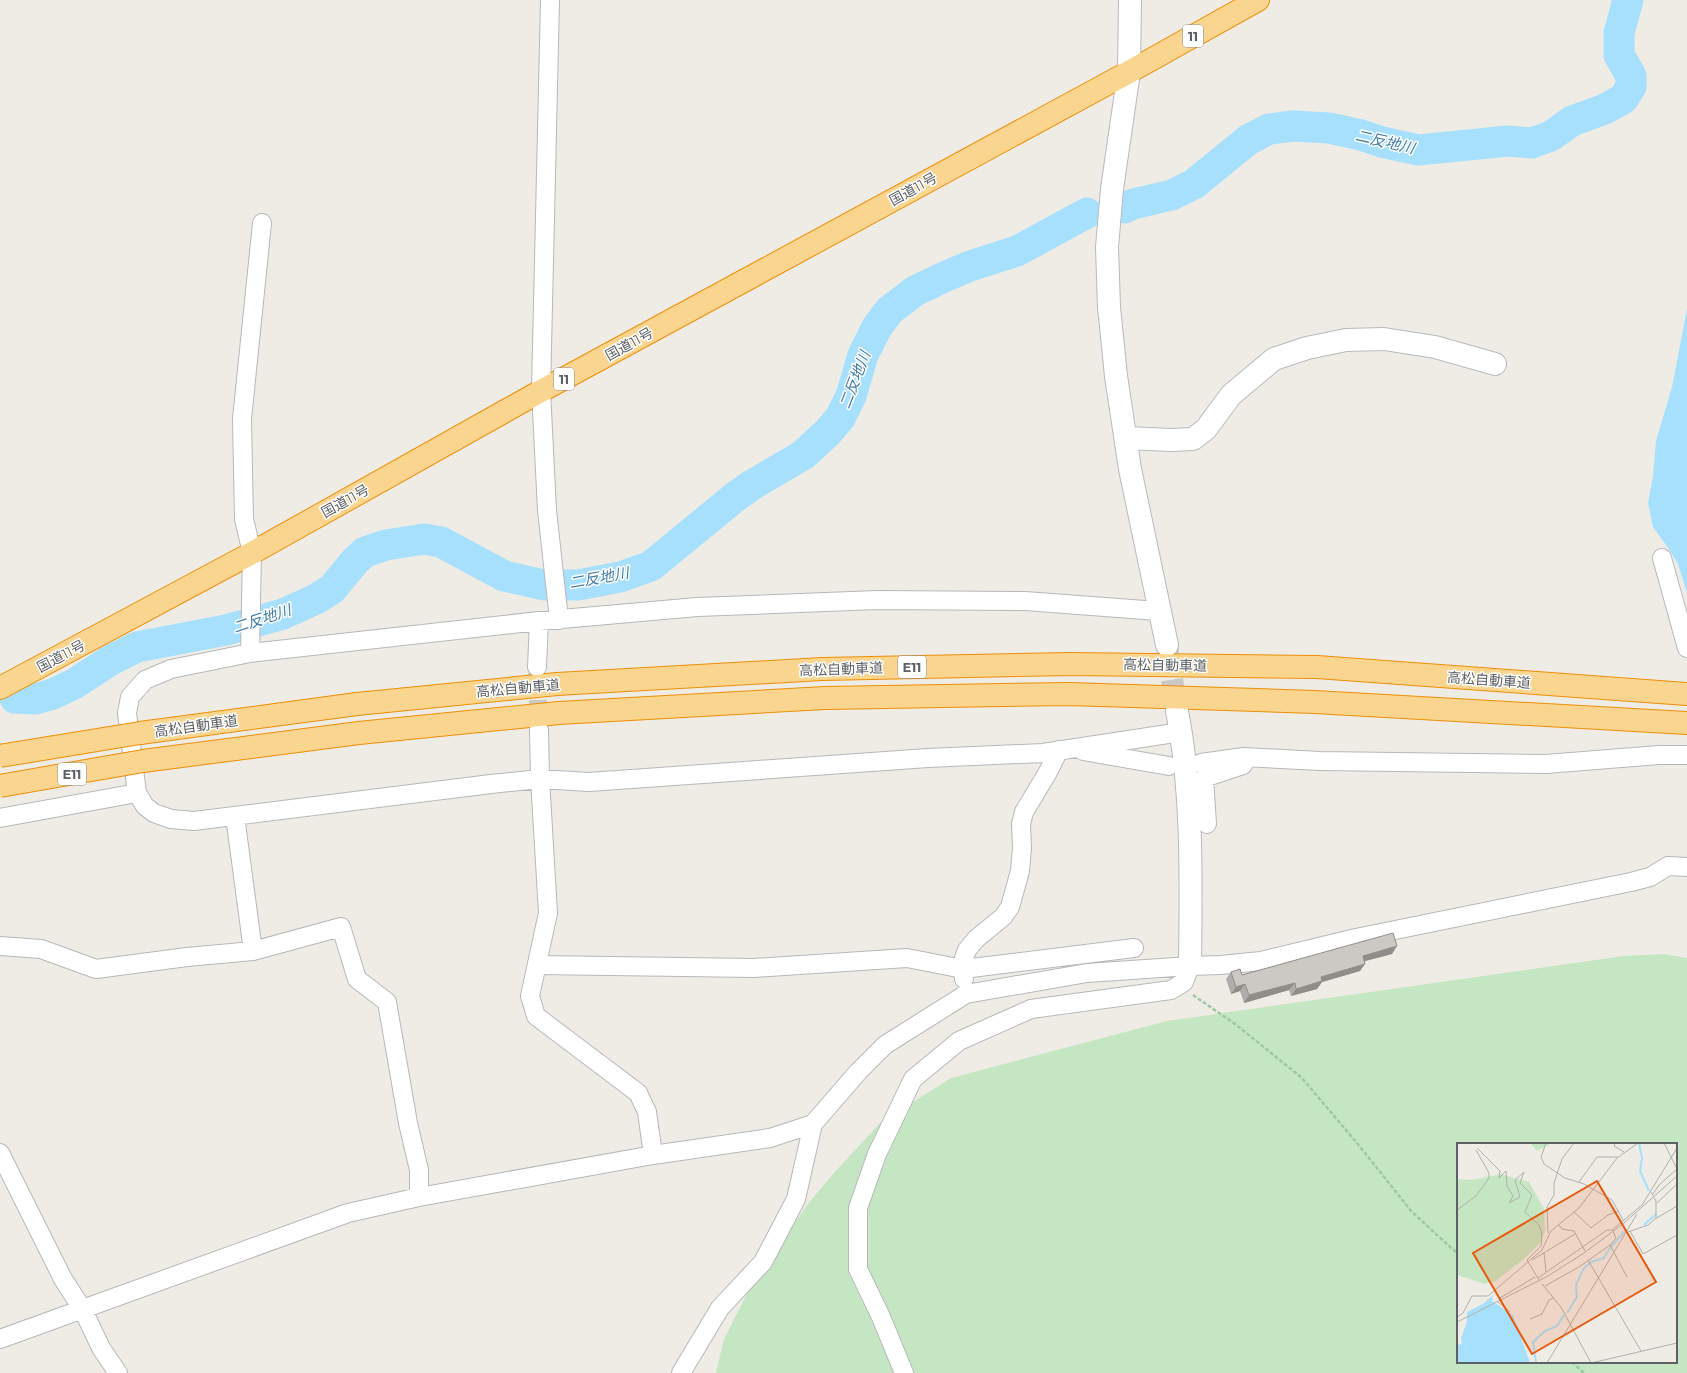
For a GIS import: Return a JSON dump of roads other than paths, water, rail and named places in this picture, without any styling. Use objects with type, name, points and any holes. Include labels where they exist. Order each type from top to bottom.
[{"type":"highway","name":"国道11号","points":[[3,684],[252,553],[541,391],[1258,0]]},
{"type":"highway","name":"高松自動車道","points":[[0,756],[140,733],[357,704],[549,685],[822,668],[1072,664],[1317,667],[1687,694]]},
{"type":"highway","name":"高松自動車道","points":[[0,786],[144,761],[359,733],[551,714],[833,698],[1069,694],[1314,702],[1687,722]]},
{"type":"street","points":[[550,0],[541,391],[547,510],[559,620]]},
{"type":"street","points":[[1130,0],[1128,72],[1112,189],[1107,247],[1109,307],[1116,376],[1132,477],[1158,611],[1167,645]]},
{"type":"street","points":[[250,653],[252,553],[244,519],[242,419],[262,223]]},
{"type":"street","points":[[1126,438],[1171,440],[1193,438],[1206,429],[1230,395],[1274,359],[1307,348],[1346,340],[1384,339],[1435,347],[1495,364]]},
{"type":"street","points":[[1662,558],[1687,648]]},
{"type":"street","points":[[1158,611],[1025,601],[877,600],[697,607],[538,621],[250,653],[171,669],[145,680],[130,697],[127,713],[137,793],[145,806],[154,813],[171,819],[194,821],[540,779],[588,782],[928,758],[1043,753],[1181,732]]},
{"type":"street","points":[[537,668],[538,621]]},
{"type":"street","points":[[904,1373],[881,1317],[858,1269],[858,1208],[877,1154],[913,1080],[959,1041],[1031,1009],[1171,990],[1184,982],[1190,966],[1190,843],[1186,773],[1177,710]]},
{"type":"street","points":[[539,730],[540,779],[548,913],[530,996],[536,1016],[638,1094],[648,1112],[653,1155]]},
{"type":"street","points":[[1063,750],[1169,766]]},
{"type":"street","points":[[966,994],[963,961],[967,950],[976,939],[1003,917],[1010,907],[1020,871],[1022,848],[1020,824],[1024,812],[1063,750]]},
{"type":"street","points":[[1201,762],[1244,757],[1320,761],[1546,764],[1659,755],[1687,755]]},
{"type":"street","points":[[1207,824],[1204,778],[1249,764],[1256,758]]},
{"type":"street","points":[[0,818],[137,793]]},
{"type":"street","points":[[235,816],[253,951]]},
{"type":"street","points":[[681,1373],[720,1308],[763,1262],[796,1199],[813,1124],[858,1072],[885,1044],[966,994],[1087,973],[1221,965],[1261,960],[1356,938],[1631,882],[1650,877],[1668,866],[1687,866]]},
{"type":"street","points":[[0,946],[41,950],[96,969],[187,957],[253,951],[341,926],[357,979],[387,1002],[408,1123],[419,1170],[419,1197]]},
{"type":"street","points":[[537,964],[754,968],[907,958],[963,969],[1134,948]]},
{"type":"street","points":[[0,1339],[348,1213],[419,1197],[653,1155],[770,1138],[813,1124]]},
{"type":"street","points":[[0,1153],[63,1279],[83,1310],[101,1348],[118,1373]]},
{"type":"water","points":[[1687,309],[1687,593],[1678,564],[1653,527],[1648,503],[1653,476],[1656,441],[1672,387]]},
{"type":"waterway","name":"二反地川","points":[[1125,208],[1133,204],[1172,195],[1194,184],[1248,140],[1269,129],[1293,126],[1329,128],[1418,150],[1508,141],[1532,143],[1551,136],[1572,121],[1605,109],[1623,99],[1631,87],[1631,76],[1619,55],[1619,33],[1628,0]]},
{"type":"waterway","name":"二反地川","points":[[15,698],[35,699],[53,694],[74,684],[111,660],[137,647],[226,630],[283,614],[316,599],[332,589],[355,561],[365,552],[386,545],[424,539],[441,542],[504,576],[544,585],[578,585],[620,577],[651,566],[735,497],[752,485],[803,455],[828,432],[840,418],[851,396],[863,355],[877,327],[890,310],[915,291],[970,266],[1017,251],[1087,213]]},
{"type":"tunnel","points":[[1167,647],[1177,711]]},
{"type":"tunnel","points":[[537,673],[539,727]]}]
